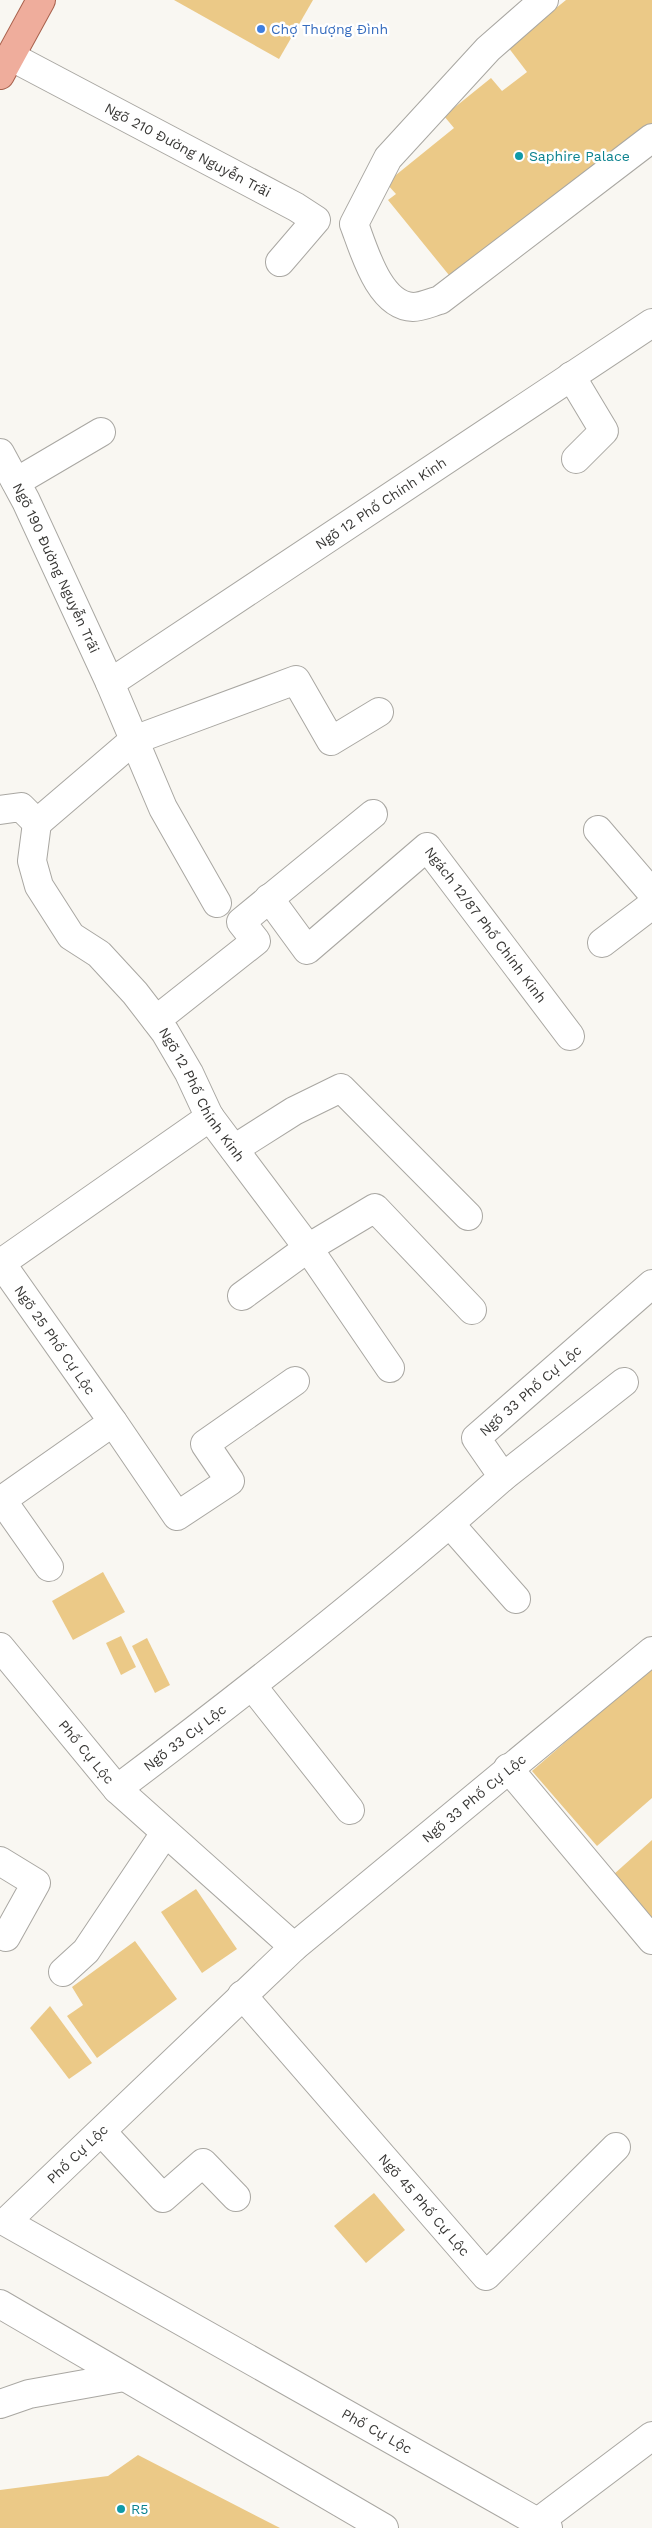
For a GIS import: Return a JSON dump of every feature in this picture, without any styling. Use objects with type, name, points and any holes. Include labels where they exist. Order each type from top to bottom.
[{"type":"main road","points":[[5,65],[41,0]]},
{"type":"street","points":[[544,0],[488,49],[388,158],[354,224],[378,282],[391,298],[413,307],[440,300],[652,138]]},
{"type":"street","name":"Ngõ 210 Đường Nguyễn Trãi","points":[[5,65],[287,202],[316,220],[280,262]]},
{"type":"street","name":"Ngõ 12 Phố Chính Kinh","points":[[110,683],[652,323]]},
{"type":"street","points":[[571,376],[604,431],[576,459]]},
{"type":"street","points":[[16,482],[101,432]]},
{"type":"street","name":"Ngõ 190 Đường Nguyễn Trãi","points":[[0,453],[16,482],[110,683],[163,808],[217,903]]},
{"type":"street","points":[[0,810],[21,807],[37,823],[134,740],[296,680],[331,741],[379,712]]},
{"type":"street","points":[[156,1020],[256,941],[241,922],[373,814]]},
{"type":"street","name":"Ngõ 12 Phố Chính Kinh","points":[[37,823],[32,861],[39,886],[71,936],[100,954],[135,992],[156,1020],[189,1073],[210,1117],[308,1248],[390,1368]]},
{"type":"street","points":[[598,830],[652,893]]},
{"type":"street","name":"Ngách 12/87 Phố Chính Kinh","points":[[270,898],[306,950],[427,847],[570,1036]]},
{"type":"street","points":[[602,944],[652,905]]},
{"type":"street","points":[[234,1148],[294,1111],[341,1088],[468,1216]]},
{"type":"street","name":"Ngõ 25 Phố Cự Lộc","points":[[108,1421],[2,1262],[210,1117]]},
{"type":"street","points":[[242,1296],[308,1248],[375,1208],[472,1310]]},
{"type":"street","points":[[0,1272],[177,1516],[230,1481],[205,1444],[295,1381]]},
{"type":"street","name":"Ngõ 33 Phố Cự Lộc","points":[[503,1477],[476,1438],[652,1284]]},
{"type":"street","points":[[350,1810],[253,1687],[450,1524],[503,1477],[624,1382]]},
{"type":"street","points":[[0,1492],[108,1421]]},
{"type":"street","points":[[50,1567],[2,1500],[108,1421]]},
{"type":"street","points":[[450,1524],[516,1599]]},
{"type":"street","name":"Phố Cự Lộc","points":[[0,1647],[118,1789],[294,1947],[6,2222],[543,2525]]},
{"type":"street","name":"Ngõ 33 Phố Cự Lộc","points":[[294,1947],[508,1768],[652,1651]]},
{"type":"street","name":"Ngõ 33 Cự Lộc","points":[[118,1789],[253,1687]]},
{"type":"street","points":[[508,1768],[652,1940]]},
{"type":"street","points":[[63,1972],[86,1951],[165,1833]]},
{"type":"street","points":[[0,1861],[36,1883],[6,1937],[0,1934]]},
{"type":"street","name":"Ngõ 45 Phố Cự Lộc","points":[[242,1995],[486,2276],[616,2147]]},
{"type":"street","points":[[102,2132],[163,2198],[203,2164],[236,2196]]},
{"type":"street","points":[[0,2304],[384,2528]]},
{"type":"street","points":[[0,2404],[29,2394],[124,2377]]},
{"type":"street","points":[[543,2525],[652,2436]]},
{"type":"building","name":"Chợ Thượng Đình","points":[[174,0],[313,0],[279,59]]},
{"type":"building","name":"Saphire Palace","points":[[566,0],[652,0],[652,129],[457,285],[388,200],[396,194],[386,183],[454,128],[444,116],[491,78],[502,91],[527,72],[508,47]]},
{"type":"building","points":[[103,1572],[125,1612],[73,1640],[52,1601]]},
{"type":"building","points":[[121,1636],[136,1667],[121,1675],[106,1643]]},
{"type":"building","points":[[147,1638],[170,1685],[155,1693],[132,1646]]},
{"type":"building","points":[[652,1667],[652,1798],[597,1846],[532,1771]]},
{"type":"building","points":[[652,1840],[652,1918],[613,1875]]},
{"type":"building","points":[[196,1889],[237,1949],[202,1973],[161,1912]]},
{"type":"building","points":[[135,1941],[177,1999],[97,2058],[67,2016],[83,2005],[72,1987]]},
{"type":"building","points":[[50,2006],[92,2063],[69,2079],[30,2028]]},
{"type":"building","points":[[374,2193],[405,2230],[366,2263],[334,2226]]},
{"type":"building","name":"R5","points":[[138,2455],[280,2528],[0,2528],[0,2490],[108,2476]]},
{"type":"place","name":"Chợ Thượng Đình","points":[[261,29]]},
{"type":"place","name":"Saphire Palace","points":[[519,156]]},
{"type":"place","name":"R5","points":[[121,2509]]}]
